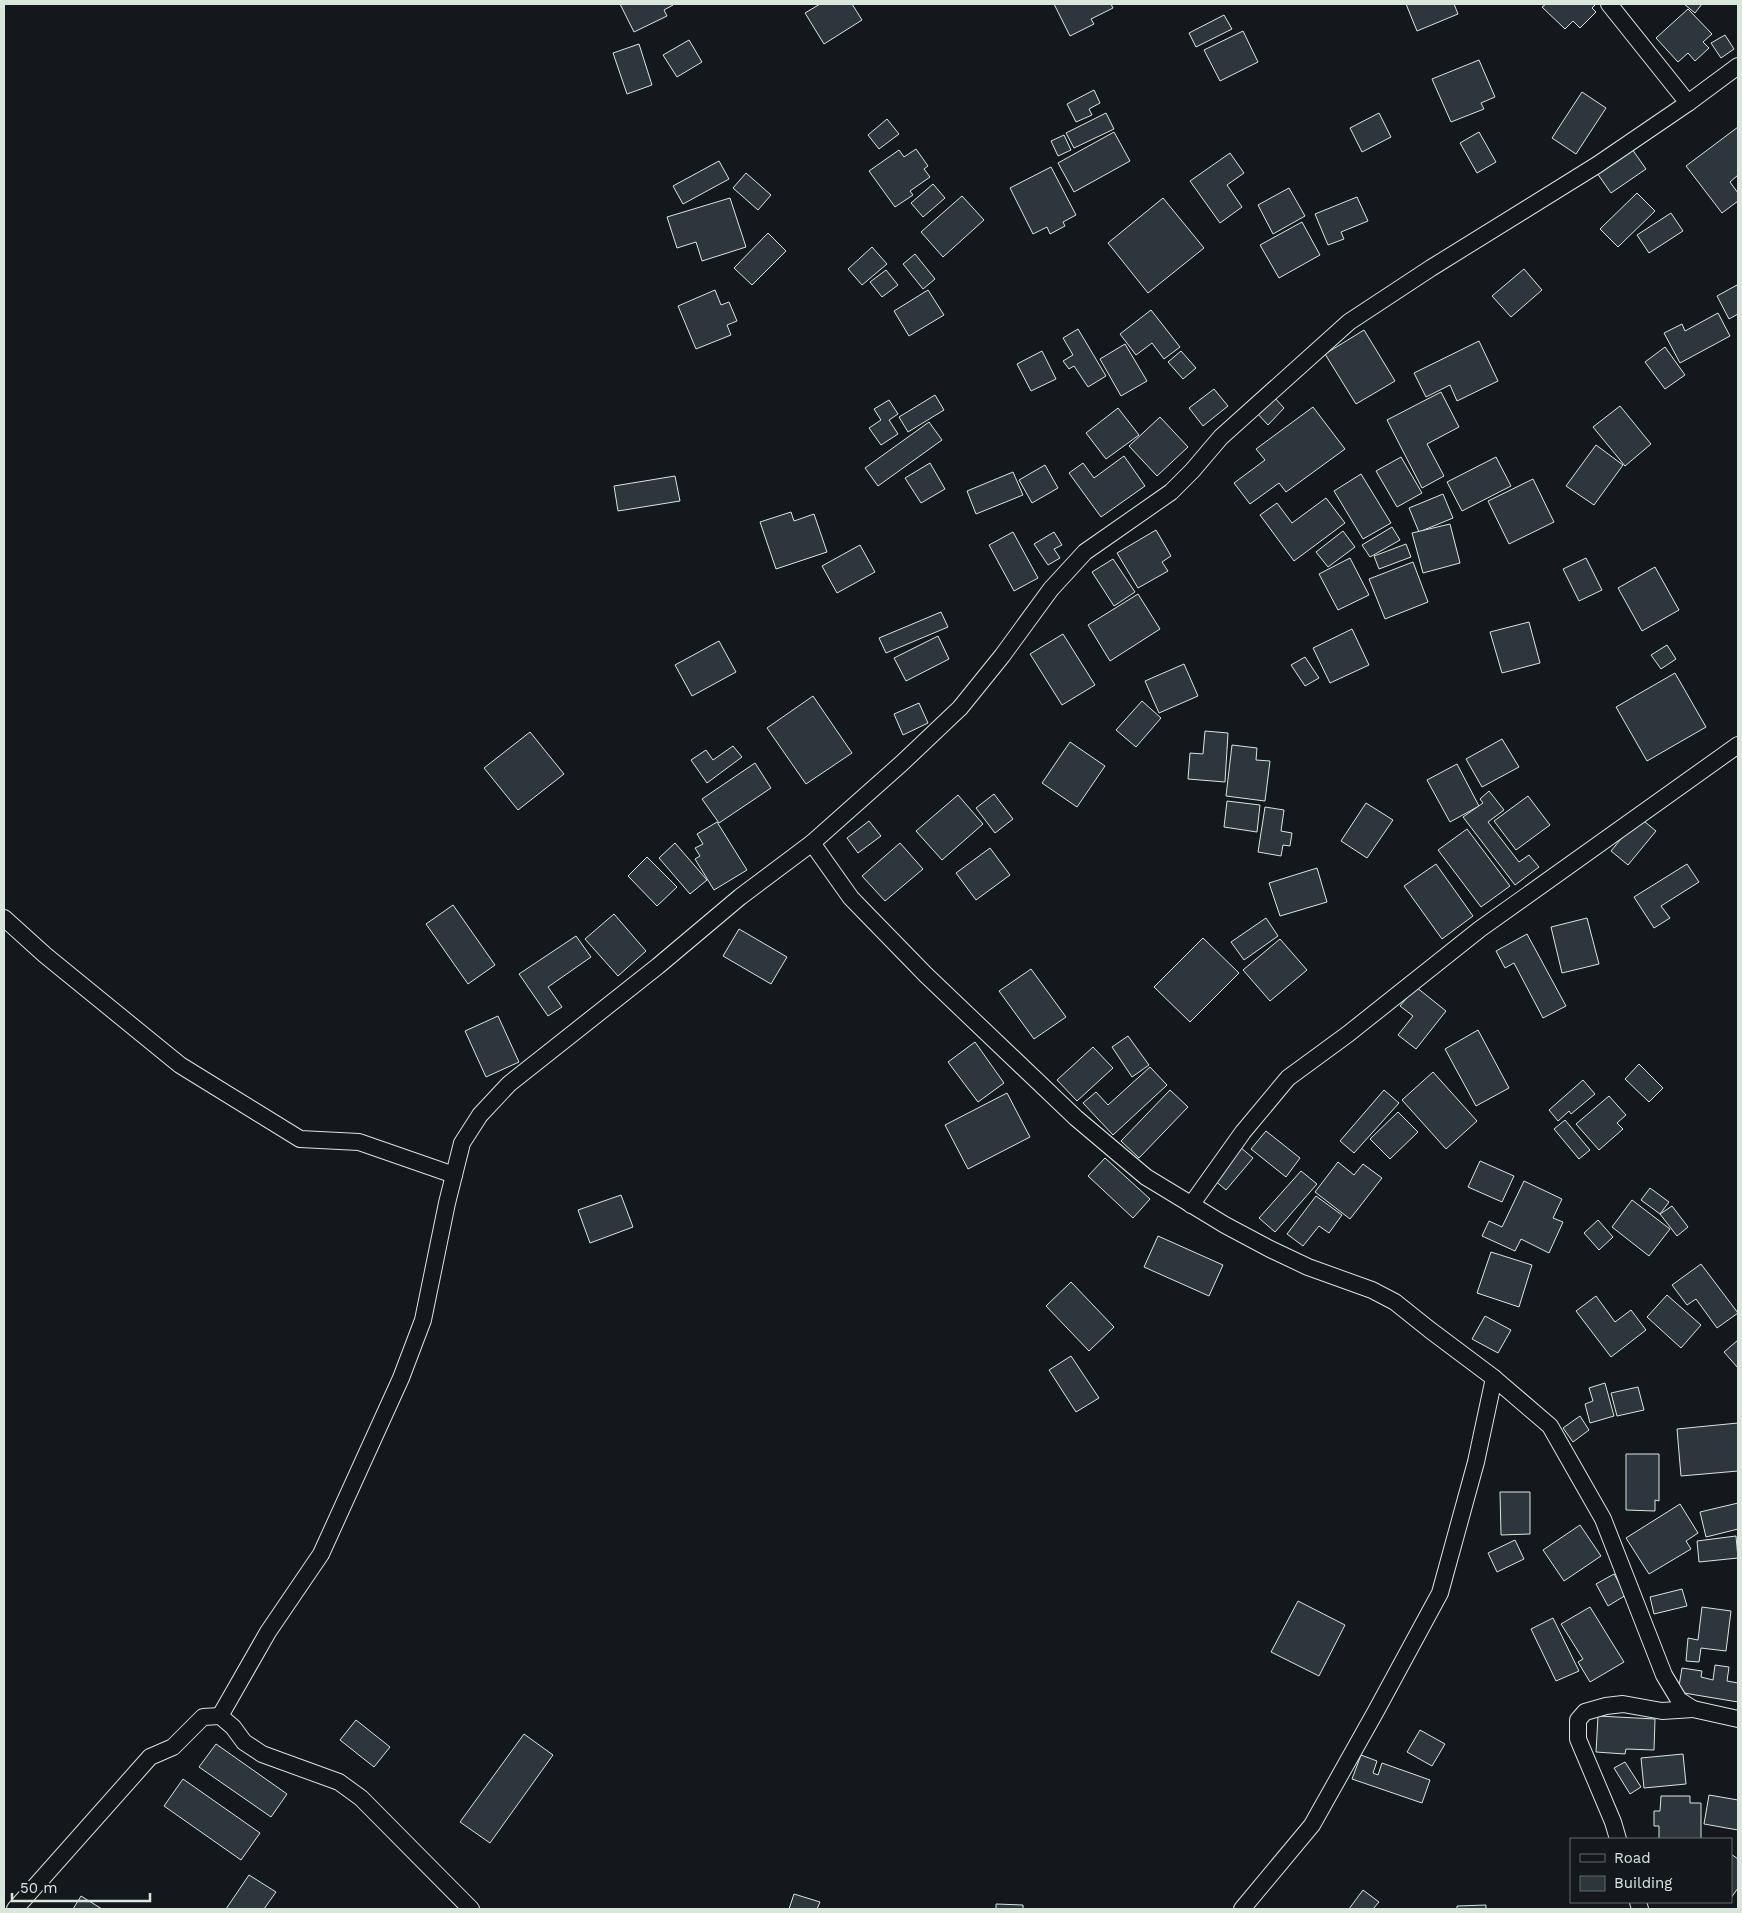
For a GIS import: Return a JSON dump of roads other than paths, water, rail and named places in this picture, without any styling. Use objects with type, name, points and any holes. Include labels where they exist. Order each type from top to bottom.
[{"type":"street","points":[[1609,4],[1688,103]]},
{"type":"street","points":[[220,1716],[268,1632],[321,1554],[401,1378],[423,1320],[462,1142],[480,1115],[509,1084],[658,966],[740,897],[812,843],[902,763],[960,708],[1002,656],[1051,589],[1085,552],[1171,492],[1221,437],[1348,322],[1597,165],[1688,103],[1738,66]]},
{"type":"street","points":[[1191,1205],[1243,1132],[1288,1078],[1348,1034],[1480,929],[1738,745]]},
{"type":"street","points":[[812,843],[851,898],[933,982],[1076,1118],[1146,1177],[1191,1205],[1278,1252],[1308,1267],[1372,1290],[1396,1302],[1494,1378],[1550,1426],[1603,1519],[1664,1675],[1679,1700],[1693,1709]]},
{"type":"street","points":[[4,918],[45,955],[180,1065],[300,1139],[359,1142],[454,1175]]},
{"type":"street","points":[[1242,1909],[1312,1825],[1440,1593],[1476,1462],[1494,1378]]},
{"type":"street","points":[[1618,1838],[1613,1822],[1578,1739],[1578,1720],[1585,1712],[1606,1706],[1623,1704],[1662,1711],[1693,1709],[1738,1719]]},
{"type":"street","points":[[15,1909],[150,1757],[173,1747],[203,1717],[220,1716],[233,1727],[244,1742],[262,1754],[339,1782],[361,1798],[471,1909]]}]
